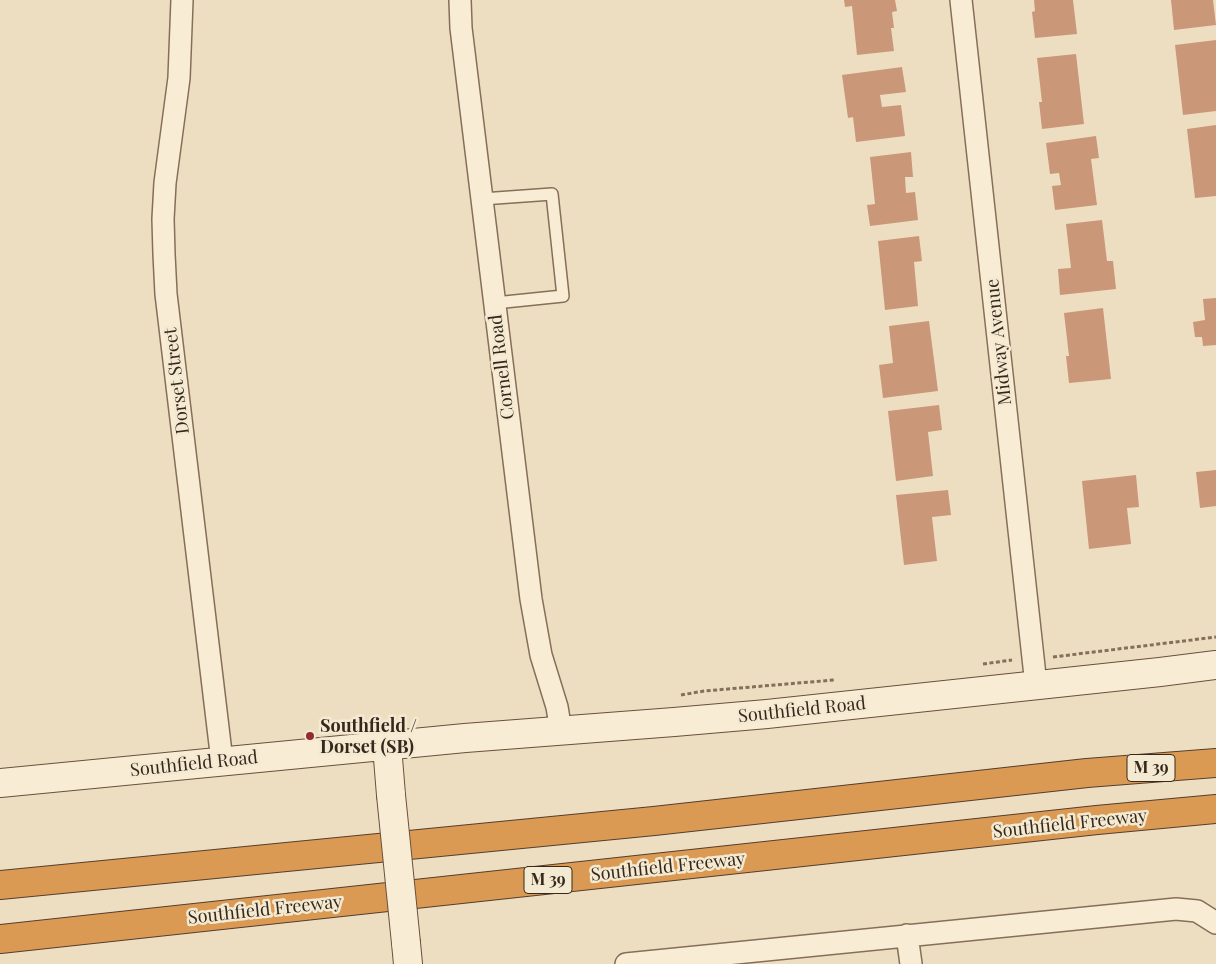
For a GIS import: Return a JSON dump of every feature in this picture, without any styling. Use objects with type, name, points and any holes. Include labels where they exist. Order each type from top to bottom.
[{"type":"highway","points":[[1087,773],[1216,749]]},
{"type":"highway","name":"M 39","points":[[0,885],[654,822],[1087,773],[1216,763]]},
{"type":"highway","name":"Southfield Freeway","points":[[0,939],[1097,820],[1216,809]]},
{"type":"main road","name":"Southfield Road","points":[[0,783],[465,738],[561,732],[767,714],[1216,665]]},
{"type":"main road","points":[[387,746],[407,954]]},
{"type":"street","name":"Dorset Street","points":[[182,0],[180,78],[164,210],[166,294],[222,761]]},
{"type":"street","name":"Cornell Road","points":[[460,0],[461,28],[523,540],[535,626],[541,655],[557,706],[561,732]]},
{"type":"street","name":"Midway Avenue","points":[[961,0],[1036,684]]},
{"type":"street","points":[[626,964],[1176,909],[1197,911],[1216,923]]},
{"type":"street","points":[[907,935],[911,964]]},
{"type":"lane","points":[[482,199],[552,194],[563,296],[495,303]]},
{"type":"path","points":[[1047,657],[1216,637]]},
{"type":"building","points":[[844,0],[895,0],[897,11],[892,12],[894,28],[891,28],[894,51],[857,55],[852,6],[845,7]]},
{"type":"building","points":[[1034,0],[1073,0],[1077,34],[1035,38],[1032,12],[1035,11]]},
{"type":"building","points":[[1171,0],[1213,0],[1216,25],[1174,30]]},
{"type":"building","points":[[1216,40],[1216,111],[1183,115],[1175,45]]},
{"type":"building","points":[[1076,54],[1084,124],[1042,129],[1039,102],[1042,102],[1037,58]]},
{"type":"building","points":[[902,67],[906,92],[880,95],[882,107],[901,105],[905,136],[856,142],[853,117],[848,118],[842,75]]},
{"type":"building","points":[[1216,125],[1216,196],[1195,198],[1187,129]]},
{"type":"building","points":[[1096,136],[1099,158],[1091,159],[1097,205],[1055,210],[1052,186],[1061,185],[1059,173],[1050,174],[1046,143]]},
{"type":"building","points":[[911,152],[913,177],[905,177],[906,193],[915,192],[918,220],[870,226],[867,205],[875,204],[870,157]]},
{"type":"building","points":[[1102,220],[1107,261],[1113,261],[1116,289],[1060,295],[1058,269],[1071,268],[1066,224]]},
{"type":"building","points":[[919,236],[922,261],[914,262],[918,306],[885,310],[878,241]]},
{"type":"building","points":[[1216,298],[1216,345],[1203,346],[1202,337],[1195,337],[1193,322],[1205,320],[1203,299]]},
{"type":"building","points":[[1103,308],[1111,379],[1069,383],[1066,356],[1069,356],[1064,313]]},
{"type":"building","points":[[929,321],[938,391],[883,398],[879,365],[893,363],[889,326]]},
{"type":"building","points":[[939,405],[942,430],[928,432],[933,476],[896,481],[888,411]]},
{"type":"building","points":[[1216,470],[1216,506],[1200,508],[1196,472]]},
{"type":"building","points":[[1136,475],[1139,507],[1127,508],[1131,544],[1089,549],[1082,481]]},
{"type":"building","points":[[948,490],[951,515],[932,517],[937,561],[904,565],[896,495]]},
{"type":"place","name":"Southfield / Dorset (SB)","points":[[310,736]]}]
